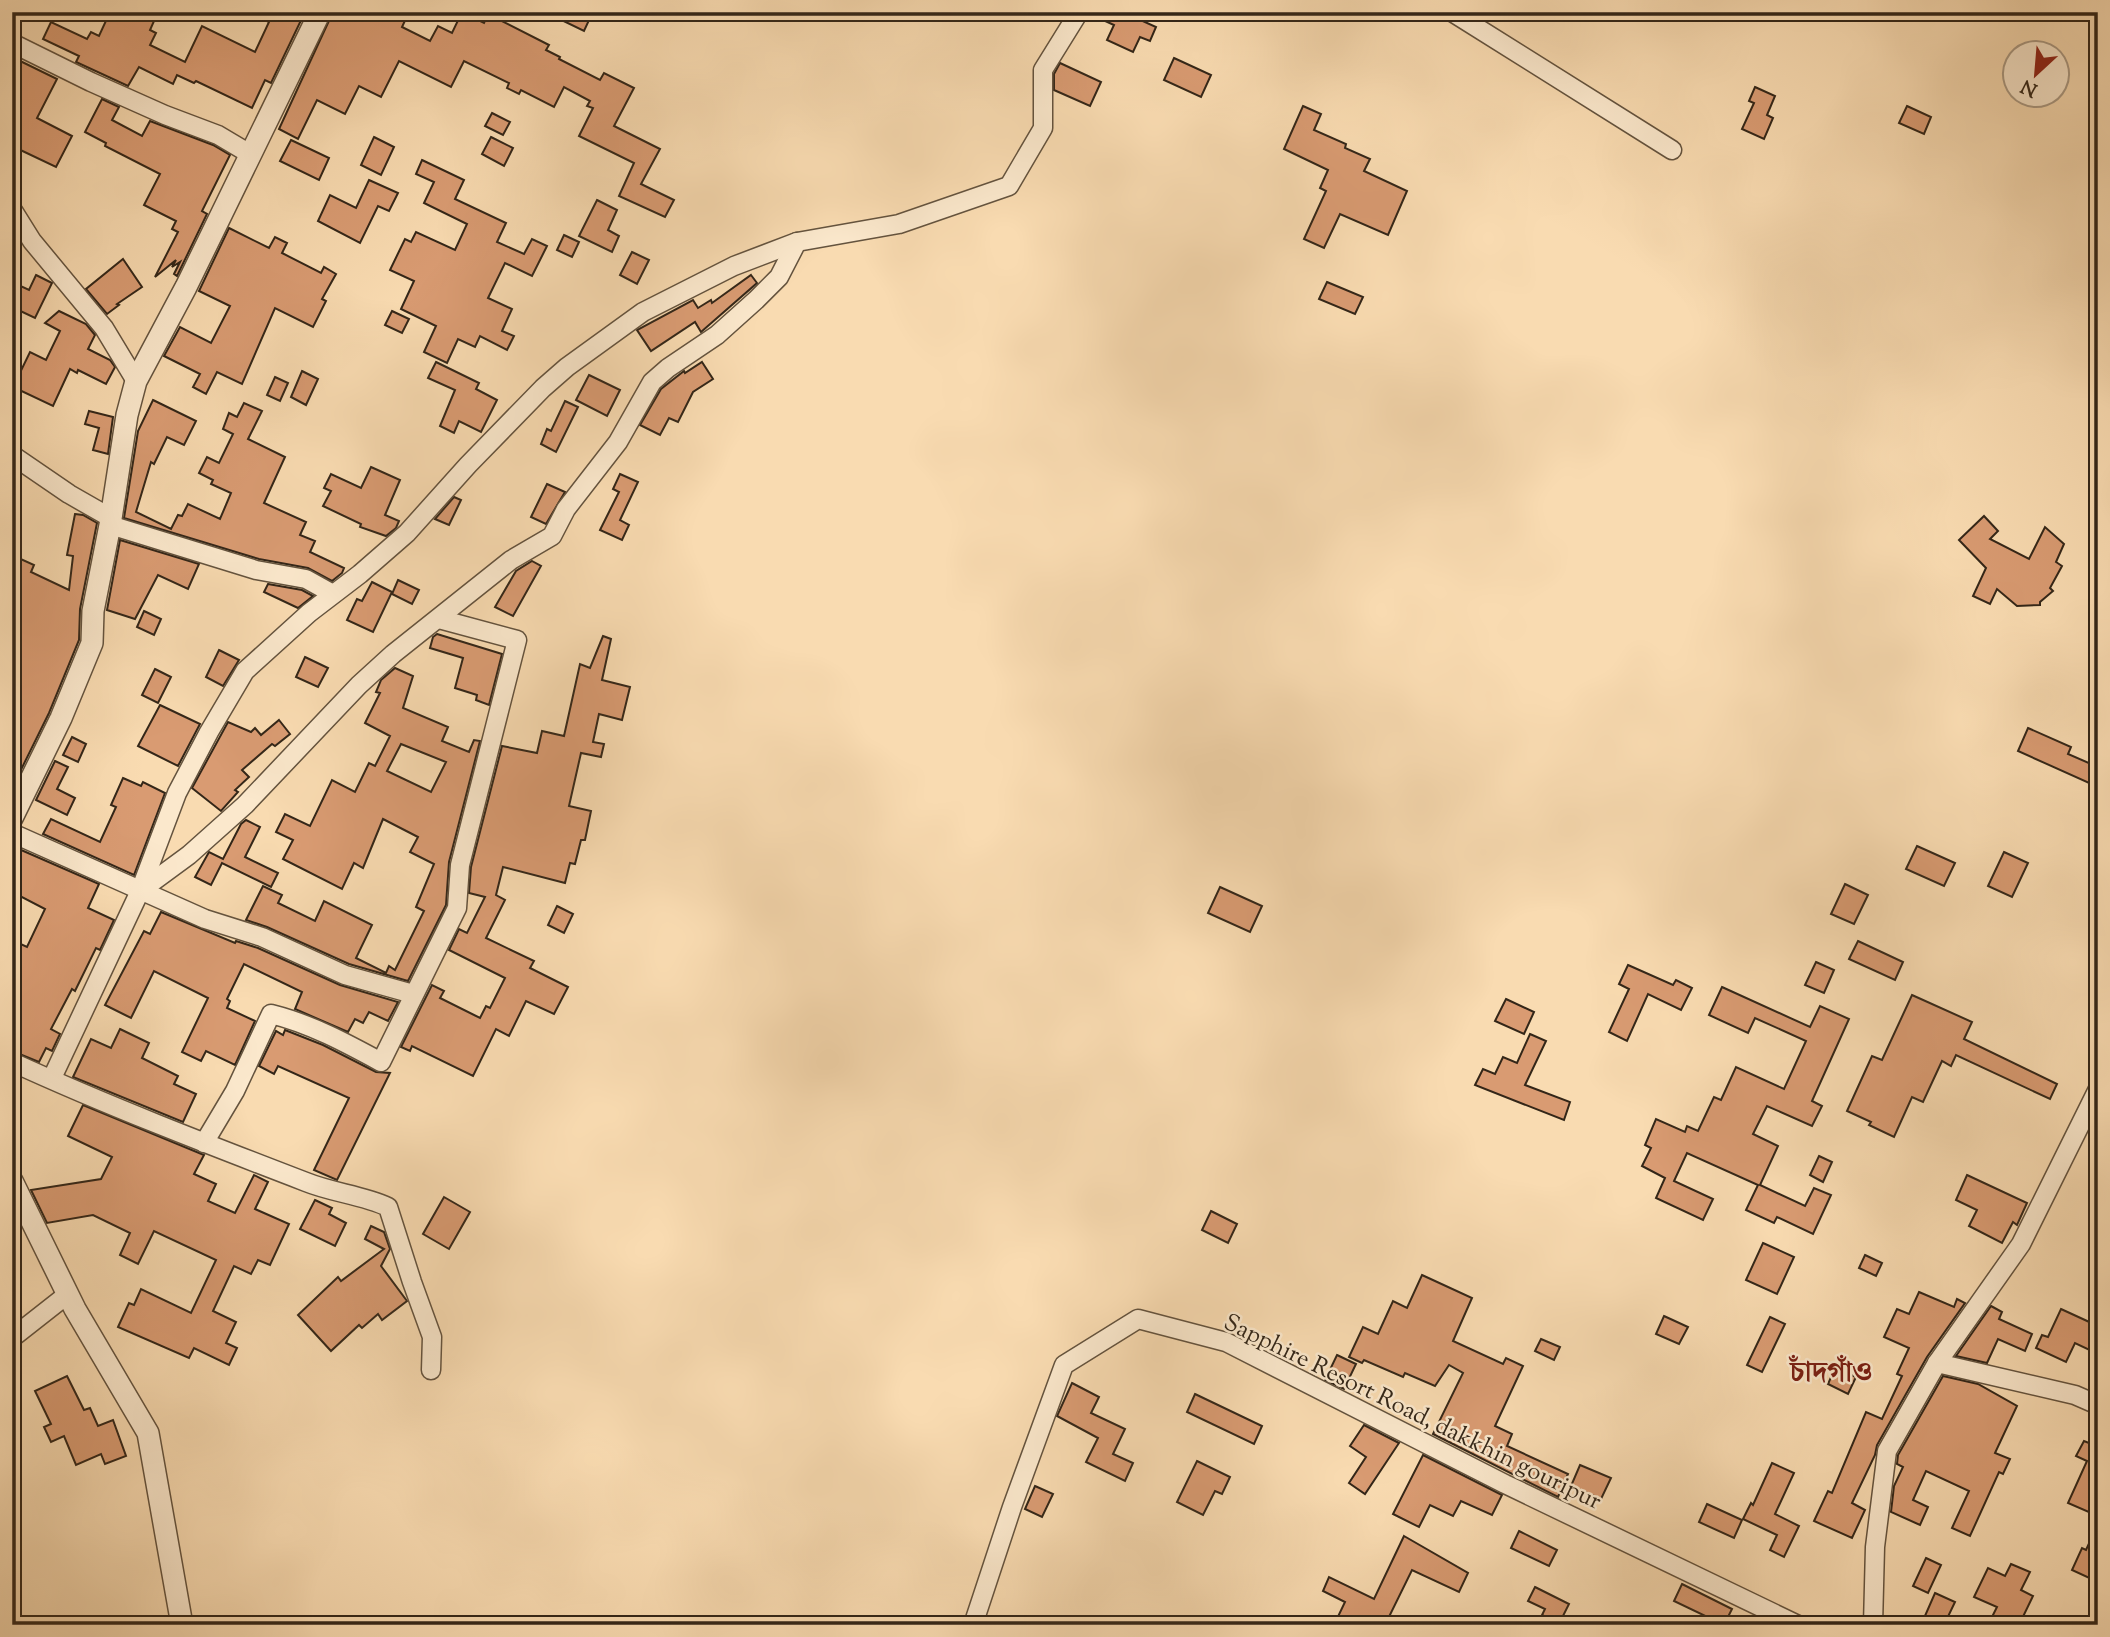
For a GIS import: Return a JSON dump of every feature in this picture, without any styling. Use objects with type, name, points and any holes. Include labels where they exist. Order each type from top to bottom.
[{"type":"street","points":[[12,818],[61,718],[92,643],[93,611],[111,522],[127,415],[136,381],[186,288],[320,12]]},
{"type":"street","points":[[51,1078],[140,891],[177,793],[245,671],[407,533],[543,388],[567,367],[643,312],[734,266],[797,242],[899,224],[1009,186],[1043,128],[1043,70],[1079,12]]},
{"type":"street","points":[[1452,12],[1672,150]]},
{"type":"street","points":[[12,43],[91,82],[218,135],[250,153]]},
{"type":"street","points":[[12,209],[32,241],[104,328],[136,381]]},
{"type":"street","points":[[140,891],[189,855],[245,805],[359,685],[511,560],[552,536],[566,509],[618,442],[652,382],[717,335],[757,300],[779,276],[797,242]]},
{"type":"street","points":[[12,455],[111,522],[256,570],[306,579],[333,594]]},
{"type":"street","points":[[204,1143],[235,1091],[271,1014],[342,1040],[381,1062],[413,994],[442,943],[457,908],[460,865],[517,640],[439,619]]},
{"type":"street","points":[[12,833],[205,919],[262,937],[345,975],[413,994]]},
{"type":"street","points":[[12,1062],[204,1143],[314,1185],[375,1200],[388,1207],[432,1337],[431,1370]]},
{"type":"street","points":[[1872,1625],[1875,1547],[1887,1451],[1937,1363],[2021,1244],[2098,1089]]},
{"type":"street","points":[[12,1181],[68,1294],[148,1433],[182,1625]]},
{"type":"street","points":[[12,1338],[68,1294]]},
{"type":"street","name":"Sapphire Resort Road, dakkhin gouripur","points":[[973,1625],[1012,1507],[1064,1366],[1138,1319],[1226,1342],[1505,1483],[1793,1623]]},
{"type":"street","points":[[1937,1363],[2075,1395],[2098,1405]]},
{"type":"building","points":[[110,12],[158,12],[150,30],[156,33],[150,45],[185,62],[202,26],[255,52],[269,22],[249,12],[305,12],[271,83],[265,80],[252,108],[196,81],[194,83],[177,75],[173,84],[139,67],[128,86],[76,62],[79,56],[43,39],[51,22],[87,39],[91,32],[99,36]]},
{"type":"building","points":[[333,12],[409,12],[402,27],[430,41],[438,26],[452,33],[462,12],[484,23],[488,14],[549,45],[546,50],[560,57],[559,59],[600,80],[604,73],[634,88],[614,126],[660,149],[641,184],[674,200],[665,217],[619,196],[634,163],[579,136],[593,108],[587,106],[590,101],[564,87],[554,107],[521,90],[519,94],[507,88],[509,83],[464,61],[451,87],[399,61],[381,97],[359,86],[345,114],[317,100],[298,139],[279,129]]},
{"type":"building","points":[[545,12],[578,12],[590,18],[584,31]]},
{"type":"building","points":[[1090,12],[1123,12],[1156,27],[1150,41],[1140,37],[1133,52],[1107,40],[1114,25]]},
{"type":"building","points":[[12,57],[57,79],[37,118],[72,136],[56,167],[12,146]]},
{"type":"building","points":[[1174,58],[1211,75],[1201,97],[1164,80]]},
{"type":"building","points":[[1060,63],[1101,82],[1090,106],[1054,90],[1054,74]]},
{"type":"building","points":[[1755,87],[1775,96],[1767,115],[1773,118],[1764,139],[1742,129],[1754,103],[1749,101]]},
{"type":"building","points":[[102,99],[119,107],[112,120],[142,136],[150,121],[213,145],[230,155],[202,211],[207,214],[177,276],[174,274],[180,262],[172,267],[176,260],[155,277],[178,232],[172,229],[176,221],[144,205],[160,174],[105,146],[106,143],[85,132]]},
{"type":"building","points":[[1303,106],[1321,114],[1314,130],[1346,144],[1345,148],[1370,159],[1364,171],[1407,191],[1388,235],[1340,214],[1324,248],[1304,239],[1326,191],[1320,188],[1328,170],[1284,149]]},
{"type":"building","points":[[1907,106],[1931,117],[1924,134],[1899,123]]},
{"type":"building","points":[[492,113],[510,122],[503,135],[485,126]]},
{"type":"building","points":[[374,137],[394,147],[381,175],[361,165]]},
{"type":"building","points":[[491,137],[513,148],[504,166],[482,154]]},
{"type":"building","points":[[291,140],[329,158],[319,180],[280,161]]},
{"type":"building","points":[[422,160],[464,180],[455,199],[506,223],[497,242],[524,254],[532,239],[547,246],[532,276],[505,263],[488,298],[512,309],[502,331],[514,336],[507,350],[480,336],[475,347],[458,339],[447,363],[424,352],[436,326],[401,309],[414,281],[390,270],[405,239],[411,242],[416,232],[455,250],[467,224],[424,203],[434,182],[416,174]]},
{"type":"building","points":[[369,180],[398,193],[389,211],[378,206],[360,243],[318,221],[330,195],[356,208]]},
{"type":"building","points":[[597,200],[617,210],[608,230],[619,236],[612,252],[579,236]]},
{"type":"building","points":[[229,228],[269,248],[275,237],[287,243],[282,253],[321,273],[324,267],[336,274],[322,299],[326,301],[313,327],[275,308],[242,384],[217,372],[206,394],[193,387],[200,374],[164,356],[180,327],[211,343],[230,306],[199,291]]},
{"type":"building","points":[[564,235],[579,242],[572,257],[557,250]]},
{"type":"building","points":[[632,252],[649,260],[637,284],[620,275]]},
{"type":"building","points":[[123,259],[142,287],[107,314],[86,289]]},
{"type":"building","points":[[36,275],[52,283],[35,318],[12,307],[12,282],[29,290]]},
{"type":"building","points":[[751,275],[757,283],[701,332],[695,322],[651,351],[637,330],[693,300],[698,308],[711,300],[712,303]]},
{"type":"building","points":[[1327,282],[1363,297],[1355,314],[1319,299]]},
{"type":"building","points":[[59,311],[86,324],[95,335],[88,349],[110,360],[115,367],[106,384],[78,370],[77,373],[70,369],[53,406],[13,387],[30,352],[46,360],[60,331],[45,323]]},
{"type":"building","points":[[392,311],[409,319],[402,333],[385,325]]},
{"type":"building","points":[[436,362],[479,383],[476,389],[497,400],[481,432],[459,421],[454,433],[440,426],[455,390],[428,378]]},
{"type":"building","points":[[702,362],[713,379],[693,392],[678,422],[669,418],[660,435],[640,425],[661,389],[684,371],[685,373]]},
{"type":"building","points":[[302,371],[318,379],[306,405],[291,397]]},
{"type":"building","points":[[589,375],[620,390],[607,416],[576,400]]},
{"type":"building","points":[[275,377],[288,383],[280,401],[267,395]]},
{"type":"building","points":[[153,400],[196,421],[184,445],[167,437],[154,464],[151,462],[136,512],[171,529],[188,504],[220,519],[231,493],[211,484],[213,480],[199,473],[207,457],[219,463],[233,434],[223,429],[229,413],[237,417],[244,403],[262,411],[248,439],[285,457],[264,503],[306,522],[300,535],[315,541],[310,552],[344,568],[342,573],[332,581],[308,568],[259,559],[124,518],[138,431]]},
{"type":"building","points":[[565,401],[578,407],[556,452],[541,444],[547,429],[551,431]]},
{"type":"building","points":[[89,411],[113,417],[108,454],[93,450],[99,428],[85,424]]},
{"type":"building","points":[[371,467],[400,480],[385,515],[399,521],[396,528],[386,536],[360,527],[361,524],[323,506],[331,491],[324,488],[331,474],[361,488]]},
{"type":"building","points":[[620,474],[638,482],[620,520],[629,525],[622,540],[600,530],[619,492],[613,489]]},
{"type":"building","points":[[547,484],[565,492],[546,524],[531,517]]},
{"type":"building","points":[[454,497],[461,500],[449,525],[435,519]]},
{"type":"building","points":[[75,514],[83,515],[97,523],[80,609],[79,640],[49,713],[12,788],[12,555],[34,565],[31,572],[69,590],[73,556],[67,555]]},
{"type":"building","points":[[1984,516],[1998,531],[1990,539],[2029,559],[2045,527],[2064,544],[2056,562],[2062,566],[2050,588],[2053,591],[2040,605],[2017,606],[1997,589],[1990,604],[1973,596],[1986,568],[1959,540]]},
{"type":"building","points":[[120,540],[199,564],[188,589],[158,575],[135,619],[107,610]]},
{"type":"building","points":[[532,561],[541,566],[513,616],[495,607],[516,571]]},
{"type":"building","points":[[398,580],[419,590],[412,604],[392,594]]},
{"type":"building","points":[[372,582],[392,592],[373,632],[347,620],[357,599],[362,601]]},
{"type":"building","points":[[268,584],[302,590],[313,596],[298,608],[264,592]]},
{"type":"building","points":[[144,611],[161,619],[154,635],[137,627]]},
{"type":"building","points":[[437,634],[502,654],[489,705],[476,700],[477,695],[455,688],[463,658],[430,648],[433,637]]},
{"type":"building","points":[[603,636],[611,639],[602,680],[630,687],[622,720],[599,714],[593,742],[604,744],[601,757],[581,753],[569,806],[591,811],[585,840],[581,840],[575,864],[570,863],[565,883],[503,867],[496,895],[505,900],[486,938],[534,961],[530,968],[568,987],[554,1014],[526,1001],[509,1036],[496,1029],[473,1076],[412,1046],[410,1051],[401,1047],[432,985],[444,991],[440,998],[480,1018],[486,1006],[490,1008],[505,978],[449,950],[459,929],[467,933],[485,897],[469,893],[471,867],[502,746],[537,753],[542,731],[564,736],[580,664],[590,668]]},
{"type":"building","points":[[219,650],[239,660],[223,686],[206,677]]},
{"type":"building","points":[[305,657],[328,668],[318,687],[296,677]]},
{"type":"building","points":[[395,668],[413,676],[403,708],[448,727],[442,741],[469,752],[474,740],[480,741],[449,862],[446,905],[408,981],[349,964],[246,920],[263,886],[282,895],[278,903],[315,921],[324,901],[372,925],[356,958],[386,973],[389,966],[395,970],[424,911],[416,907],[434,864],[410,852],[418,837],[383,819],[363,868],[354,863],[342,889],[283,859],[293,840],[276,832],[285,814],[310,826],[332,780],[355,792],[369,763],[375,766],[390,736],[365,723],[380,693],[376,692],[381,680]],"holes":[[[401,744],[446,762],[431,792],[387,771]]]},
{"type":"building","points":[[155,669],[171,677],[158,703],[142,695]]},
{"type":"building","points":[[160,705],[200,724],[178,766],[138,746]]},
{"type":"building","points":[[279,720],[290,734],[275,746],[272,744],[242,770],[249,777],[235,790],[238,792],[221,811],[192,788],[228,722],[251,732],[255,728],[261,735]]},
{"type":"building","points":[[2028,728],[2071,747],[2068,754],[2098,767],[2098,787],[2018,751]]},
{"type":"building","points":[[72,737],[86,744],[78,762],[63,755]]},
{"type":"building","points":[[55,761],[68,767],[57,789],[75,798],[67,815],[36,800]]},
{"type":"building","points":[[123,778],[141,786],[143,782],[165,793],[134,875],[43,834],[51,819],[100,842],[116,807],[111,805]]},
{"type":"building","points":[[246,820],[260,827],[245,857],[278,873],[271,887],[222,863],[211,885],[195,877],[209,852],[223,859],[241,824]]},
{"type":"building","points":[[12,846],[99,884],[88,908],[114,920],[100,950],[96,948],[75,991],[72,989],[51,1029],[60,1034],[52,1051],[46,1048],[39,1062],[12,1051],[12,940],[27,947],[45,909],[12,892]]},
{"type":"building","points":[[1917,846],[1955,863],[1944,886],[1906,869]]},
{"type":"building","points":[[2004,852],[2028,863],[2012,897],[1988,886]]},
{"type":"building","points":[[1845,884],[1868,895],[1854,924],[1831,914]]},
{"type":"building","points":[[1220,887],[1262,906],[1250,932],[1208,913]]},
{"type":"building","points":[[557,906],[573,914],[564,933],[548,925]]},
{"type":"building","points":[[161,912],[235,943],[236,941],[258,948],[340,985],[398,1002],[388,1021],[369,1012],[363,1023],[355,1019],[348,1032],[295,1009],[302,992],[244,964],[227,999],[230,1001],[227,1008],[255,1021],[235,1065],[206,1051],[201,1061],[182,1052],[208,998],[154,971],[131,1018],[105,1005],[144,931],[150,934]]},
{"type":"building","points":[[1858,941],[1903,962],[1895,980],[1849,959]]},
{"type":"building","points":[[1816,962],[1834,970],[1824,993],[1805,985]]},
{"type":"building","points":[[1628,965],[1673,985],[1676,980],[1692,988],[1681,1010],[1648,994],[1627,1041],[1609,1032],[1629,989],[1619,984]]},
{"type":"building","points":[[1722,987],[1810,1027],[1820,1006],[1849,1019],[1812,1101],[1822,1106],[1812,1126],[1767,1106],[1753,1134],[1778,1146],[1760,1185],[1805,1206],[1814,1188],[1831,1195],[1813,1234],[1777,1217],[1774,1223],[1746,1210],[1758,1185],[1687,1153],[1674,1181],[1713,1199],[1703,1220],[1656,1198],[1665,1178],[1642,1166],[1651,1148],[1645,1145],[1656,1119],[1685,1132],[1687,1126],[1698,1131],[1714,1097],[1721,1100],[1736,1067],[1784,1089],[1806,1041],[1755,1018],[1748,1033],[1709,1015]]},
{"type":"building","points":[[1912,995],[1972,1022],[1964,1039],[2057,1084],[2050,1099],[1956,1055],[1951,1066],[1942,1061],[1923,1102],[1912,1097],[1894,1137],[1847,1111],[1872,1056],[1882,1060]]},
{"type":"building","points":[[1506,999],[1534,1012],[1524,1034],[1495,1021]]},
{"type":"building","points":[[120,1029],[149,1043],[142,1058],[178,1076],[174,1084],[196,1094],[183,1122],[73,1077],[91,1039],[111,1048]]},
{"type":"building","points":[[285,1030],[323,1045],[376,1072],[390,1073],[337,1180],[314,1170],[349,1098],[278,1066],[274,1074],[259,1066],[276,1031],[283,1035]]},
{"type":"building","points":[[1530,1034],[1546,1041],[1525,1085],[1570,1102],[1564,1120],[1475,1085],[1483,1069],[1495,1074],[1503,1057],[1517,1063]]},
{"type":"building","points":[[83,1105],[204,1155],[194,1174],[216,1184],[208,1201],[235,1213],[254,1175],[268,1182],[255,1209],[289,1224],[270,1265],[258,1260],[251,1274],[234,1266],[213,1311],[236,1322],[226,1343],[237,1348],[229,1365],[194,1348],[189,1358],[118,1327],[129,1303],[134,1305],[141,1289],[191,1313],[216,1260],[154,1231],[138,1264],[120,1255],[130,1233],[93,1215],[47,1223],[31,1190],[101,1179],[112,1157],[68,1136]]},
{"type":"building","points":[[1819,1156],[1832,1162],[1823,1182],[1810,1175]]},
{"type":"building","points":[[1967,1175],[2027,1203],[2017,1225],[2013,1222],[2002,1243],[1969,1226],[1977,1210],[1956,1200]]},
{"type":"building","points":[[444,1197],[470,1212],[449,1249],[423,1234]]},
{"type":"building","points":[[315,1200],[332,1208],[329,1214],[346,1223],[335,1246],[300,1229]]},
{"type":"building","points":[[1211,1211],[1237,1224],[1228,1243],[1202,1230]]},
{"type":"building","points":[[371,1226],[384,1232],[390,1249],[381,1266],[407,1301],[382,1320],[378,1314],[362,1328],[359,1325],[331,1351],[298,1315],[338,1277],[341,1281],[384,1249],[365,1239]]},
{"type":"building","points":[[1763,1243],[1794,1257],[1777,1294],[1746,1280]]},
{"type":"building","points":[[1865,1255],[1882,1263],[1876,1276],[1859,1268]]},
{"type":"building","points":[[1422,1275],[1472,1298],[1453,1341],[1503,1364],[1506,1358],[1523,1366],[1495,1426],[1512,1434],[1507,1446],[1568,1474],[1558,1497],[1433,1434],[1463,1373],[1449,1365],[1435,1386],[1405,1373],[1403,1377],[1364,1360],[1362,1363],[1349,1357],[1363,1327],[1378,1334],[1393,1301],[1407,1308]]},
{"type":"building","points":[[1919,1292],[1954,1307],[1957,1299],[1965,1303],[1927,1357],[1877,1445],[1875,1455],[1852,1503],[1865,1510],[1852,1538],[1814,1521],[1828,1491],[1832,1493],[1866,1412],[1882,1419],[1902,1376],[1897,1374],[1909,1348],[1884,1337],[1897,1309],[1909,1314]]},
{"type":"building","points":[[1991,1306],[2002,1312],[1999,1319],[2032,1334],[2025,1351],[1998,1339],[1987,1363],[1956,1356]]},
{"type":"building","points":[[2061,1309],[2098,1326],[2098,1354],[2075,1343],[2066,1362],[2036,1348],[2042,1335],[2048,1337]]},
{"type":"building","points":[[1664,1316],[1688,1327],[1679,1344],[1656,1334]]},
{"type":"building","points":[[1770,1317],[1785,1324],[1762,1372],[1747,1365]]},
{"type":"building","points":[[1541,1339],[1560,1347],[1554,1360],[1535,1351]]},
{"type":"building","points":[[1337,1355],[1356,1364],[1344,1389],[1325,1380]]},
{"type":"building","points":[[1835,1368],[1856,1377],[1848,1394],[1828,1384]]},
{"type":"building","points":[[67,1376],[84,1410],[90,1408],[98,1426],[113,1420],[126,1456],[105,1464],[101,1454],[76,1465],[64,1436],[51,1442],[44,1427],[51,1424],[35,1391]]},
{"type":"building","points":[[1943,1376],[1978,1384],[2017,1406],[1995,1453],[2010,1459],[2003,1474],[1999,1472],[1970,1536],[1952,1528],[1969,1491],[1926,1471],[1913,1500],[1928,1507],[1920,1525],[1891,1512],[1894,1486],[1903,1467],[1897,1464],[1898,1455]]},
{"type":"building","points":[[1072,1383],[1099,1397],[1091,1413],[1125,1429],[1113,1454],[1133,1463],[1125,1481],[1086,1462],[1098,1438],[1057,1416]]},
{"type":"building","points":[[1195,1394],[1262,1426],[1254,1444],[1187,1412]]},
{"type":"building","points":[[1364,1425],[1399,1443],[1365,1494],[1349,1483],[1366,1457],[1350,1446]]},
{"type":"building","points":[[2098,1437],[2098,1516],[2068,1503],[2087,1461],[2076,1456],[2084,1441],[2094,1445]]},
{"type":"building","points":[[1423,1455],[1502,1495],[1492,1515],[1461,1501],[1453,1516],[1430,1505],[1419,1527],[1393,1514]]},
{"type":"building","points":[[1197,1461],[1230,1477],[1222,1494],[1215,1491],[1203,1515],[1177,1502]]},
{"type":"building","points":[[1772,1463],[1794,1473],[1775,1514],[1799,1526],[1784,1557],[1770,1550],[1777,1535],[1743,1519],[1751,1503],[1753,1505]]},
{"type":"building","points":[[1580,1465],[1611,1478],[1601,1499],[1571,1486]]},
{"type":"building","points":[[1035,1486],[1053,1494],[1042,1517],[1025,1509]]},
{"type":"building","points":[[1707,1504],[1742,1520],[1734,1538],[1699,1522]]},
{"type":"building","points":[[2098,1524],[2098,1582],[2072,1570],[2082,1548],[2086,1550]]},
{"type":"building","points":[[1519,1531],[1557,1550],[1549,1566],[1511,1548]]},
{"type":"building","points":[[1404,1536],[1468,1573],[1459,1592],[1412,1570],[1385,1625],[1334,1625],[1345,1602],[1323,1591],[1329,1577],[1374,1599]]},
{"type":"building","points":[[1926,1558],[1941,1565],[1928,1593],[1913,1586]]},
{"type":"building","points":[[2011,1564],[2030,1572],[2021,1590],[2033,1596],[2019,1625],[1988,1625],[1997,1607],[1974,1597],[1988,1568],[2005,1576]]},
{"type":"building","points":[[1682,1584],[1732,1609],[1724,1625],[1674,1601]]},
{"type":"building","points":[[1535,1587],[1569,1604],[1559,1624],[1542,1615],[1545,1609],[1528,1601]]},
{"type":"building","points":[[1935,1593],[1955,1602],[1944,1625],[1921,1625]]},
{"type":"district","name":"চাঁদগাঁও","points":[[1831,1371]]}]
